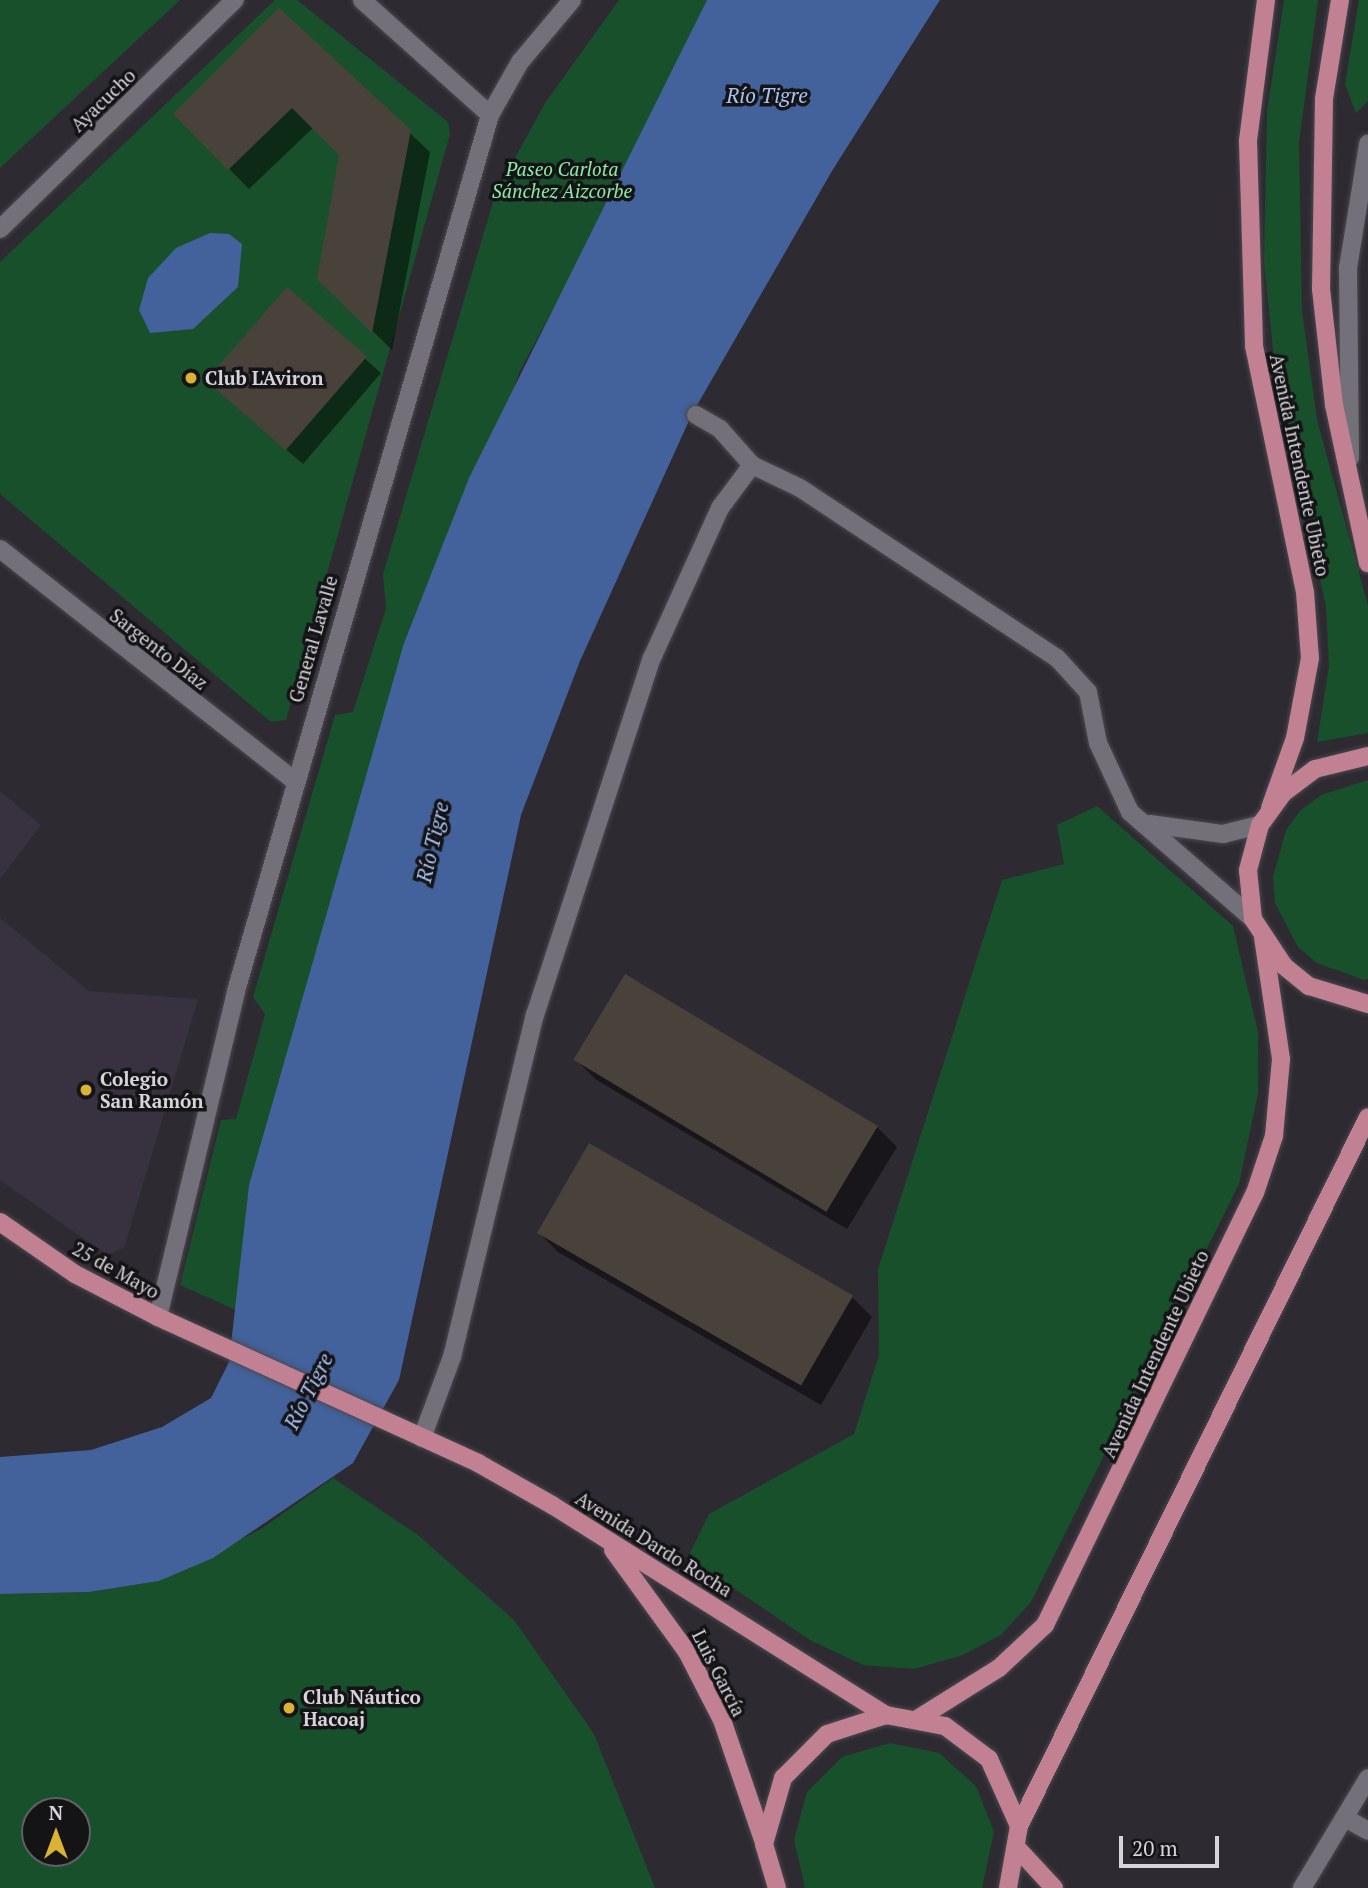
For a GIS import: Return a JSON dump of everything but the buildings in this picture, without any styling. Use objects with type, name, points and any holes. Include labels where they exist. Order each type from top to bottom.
[{"type":"main road","name":"Avenida Intendente Ubieto","points":[[1266,0],[1248,141],[1254,346],[1305,592],[1310,658],[1295,738],[1270,808]]},
{"type":"main road","points":[[1340,0],[1324,99],[1321,276],[1325,347],[1351,493],[1368,563]]},
{"type":"main road","points":[[1368,756],[1315,769],[1270,808],[1260,825],[1248,870],[1253,919],[1283,966],[1309,986],[1368,1004]]},
{"type":"main road","name":"Avenida Intendente Ubieto","points":[[919,1718],[999,1668],[1045,1625],[1255,1193],[1273,1136],[1281,1059],[1263,937]]},
{"type":"main road","points":[[1008,1888],[1018,1849],[1019,1826],[1368,1117]]},
{"type":"main road","name":"25 de Mayo","points":[[0,1222],[75,1274],[158,1317],[391,1424]]},
{"type":"main road","name":"Avenida Dardo Rocha","points":[[391,1424],[531,1493],[886,1715]]},
{"type":"main road","name":"Luis García","points":[[604,1539],[687,1652],[722,1720],[765,1852],[762,1888]]},
{"type":"main road","points":[[777,1888],[765,1852],[771,1807],[803,1753],[827,1734],[886,1715],[919,1718],[969,1740],[989,1759],[1019,1826]]},
{"type":"main road","points":[[1018,1849],[1054,1888]]},
{"type":"street","name":"Ayacucho","points":[[0,229],[235,0]]},
{"type":"street","points":[[362,0],[490,115]]},
{"type":"street","name":"General Lavalle","points":[[158,1317],[236,990],[294,780],[490,115],[520,62],[572,0]]},
{"type":"street","points":[[1351,493],[1348,268],[1368,144]]},
{"type":"street","points":[[696,415],[720,429],[752,465],[800,488],[1057,658],[1088,692],[1116,790],[1144,823],[1253,919]]},
{"type":"street","points":[[422,1438],[452,1357],[535,1015],[652,658],[720,508],[752,465]]},
{"type":"street","name":"Sargento Díaz","points":[[0,550],[294,780]]},
{"type":"street","points":[[1144,823],[1223,834],[1260,825]]},
{"type":"street","points":[[1302,1888],[1368,1778]]},
{"type":"street","points":[[1345,1818],[1368,1831]]},
{"type":"shaded area","points":[[0,791],[41,825],[0,879]]},
{"type":"shaded area","name":"Colegio San Ramón","points":[[0,918],[89,991],[198,999],[124,1248],[107,1255],[0,1180]]},
{"type":"green space","points":[[0,0],[180,0],[0,168]]},
{"type":"green space","name":"Club L'Aviron","points":[[275,0],[297,0],[448,122],[450,134],[286,720],[271,722],[0,494],[0,262]]},
{"type":"green space","name":"Paseo Carlota Sánchez Aizcorbe","points":[[619,0],[707,0],[622,179],[519,373],[249,1185],[236,1310],[180,1285],[221,1120],[236,1119],[265,1014],[253,997],[335,715],[353,712],[386,608],[383,574],[495,195],[545,103]]},
{"type":"green space","points":[[1284,0],[1318,0],[1299,142],[1302,311],[1317,420],[1368,606],[1368,733],[1317,742],[1329,666],[1326,606],[1277,388],[1264,262],[1267,111]]},
{"type":"green space","points":[[1359,0],[1368,0],[1368,101],[1356,113],[1345,84]]},
{"type":"green space","points":[[1368,780],[1368,979],[1364,980],[1317,963],[1298,947],[1275,903],[1273,877],[1286,830],[1301,810],[1321,795]]},
{"type":"green space","points":[[1097,806],[1233,926],[1258,1032],[1258,1093],[1239,1184],[1031,1602],[1001,1635],[963,1655],[914,1669],[863,1665],[810,1640],[688,1557],[709,1514],[854,1434],[879,1355],[878,1269],[1002,880],[1064,864],[1057,825]]},
{"type":"green space","name":"Club Náutico Hacoaj","points":[[333,1478],[418,1535],[514,1620],[594,1734],[655,1888],[0,1888],[0,1594],[89,1592],[159,1581],[261,1529]]},
{"type":"green space","points":[[890,1743],[939,1753],[976,1786],[994,1832],[982,1888],[805,1888],[794,1840],[807,1792],[842,1757]]},
{"type":"water","name":"Río Tigre","points":[[707,0],[940,0],[832,171],[692,414],[580,661],[521,815],[399,1380],[353,1463],[213,1558],[159,1581],[89,1592],[0,1594],[0,1457],[91,1450],[162,1427],[211,1398],[229,1362],[249,1185],[404,643],[469,478]]},
{"type":"water","points":[[210,233],[229,234],[242,244],[238,287],[193,329],[150,333],[139,310],[148,278],[176,248]]},
{"type":"place","name":"Club L'Aviron","points":[[191,378]]},
{"type":"place","name":"Colegio San Ramón","points":[[86,1090]]},
{"type":"place","name":"Club Náutico Hacoaj","points":[[289,1708]]}]
